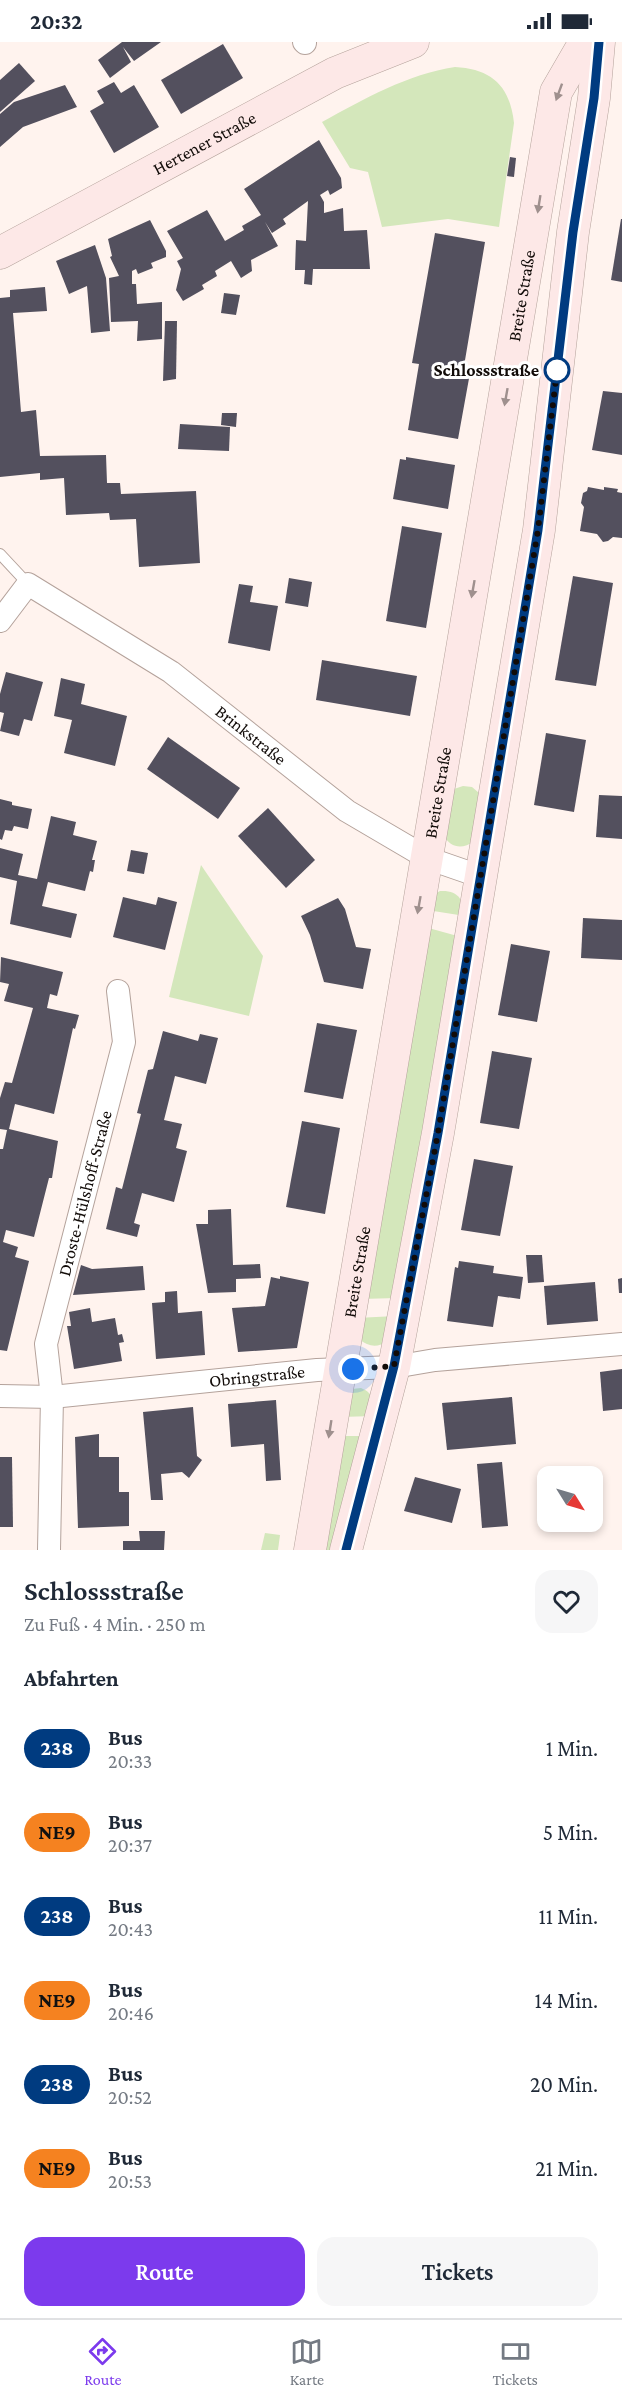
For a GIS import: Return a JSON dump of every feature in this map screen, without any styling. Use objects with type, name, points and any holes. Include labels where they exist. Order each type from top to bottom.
[{"type":"street","name":"Hertener Straße","points":[[0,253],[335,73],[413,42]]},
{"type":"street","name":"Breite Straße","points":[[310,1550],[556,92],[585,42]]},
{"type":"street","points":[[346,1550],[394,1366],[438,1133],[538,530],[573,232],[594,98],[598,42]]},
{"type":"street","name":"Brinkstraße","points":[[28,584],[171,672],[347,812],[427,858],[479,876]]},
{"type":"street","points":[[0,621],[28,584]]},
{"type":"street","name":"Droste-Hülshoff-Straße","points":[[49,1550],[52,1397],[46,1344],[124,1042],[117,991]]},
{"type":"street","name":"Obringstraße","points":[[0,1396],[52,1397],[317,1370],[339,1371],[435,1360],[622,1344]]},
{"type":"lane","points":[[0,554],[28,584]]},
{"type":"green space","points":[[455,67],[479,71],[497,82],[512,110],[514,123],[499,227],[448,219],[382,227],[368,172],[350,168],[322,122],[403,81]]},
{"type":"green space","points":[[463,786],[472,787],[479,793],[474,841],[465,846],[457,846],[450,843],[443,835],[454,789]]},
{"type":"green space","points":[[201,865],[263,956],[249,1016],[169,997]]},
{"type":"green space","points":[[440,891],[452,892],[459,897],[465,916],[427,910],[433,895]]},
{"type":"green space","points":[[425,927],[461,937],[397,1298],[361,1299]]},
{"type":"green space","points":[[395,1316],[388,1341],[373,1346],[359,1339],[357,1318]]},
{"type":"green space","points":[[361,1388],[373,1399],[374,1416],[340,1417],[352,1389]]},
{"type":"green space","points":[[337,1436],[368,1436],[336,1550],[316,1550]]},
{"type":"green space","points":[[265,1533],[280,1535],[278,1550],[261,1550]]},
{"type":"building","points":[[122,42],[161,42],[134,61],[123,47],[131,62],[110,78],[98,60]]},
{"type":"building","points":[[223,44],[243,78],[181,114],[161,80]]},
{"type":"building","points":[[19,63],[35,81],[0,112],[0,80]]},
{"type":"building","points":[[114,82],[121,93],[134,85],[159,127],[114,153],[90,111],[104,103],[97,91]]},
{"type":"building","points":[[65,85],[77,107],[23,127],[0,147],[0,114],[14,102]]},
{"type":"building","points":[[319,140],[341,178],[342,188],[330,195],[328,190],[320,195],[324,202],[324,213],[343,208],[344,231],[367,230],[370,269],[313,269],[312,285],[304,284],[305,270],[295,270],[296,240],[306,241],[308,201],[283,219],[286,224],[272,233],[265,222],[278,246],[251,260],[252,271],[241,278],[231,261],[215,271],[217,276],[202,285],[204,289],[183,301],[176,290],[181,269],[177,261],[183,258],[167,231],[207,210],[225,241],[244,230],[242,226],[261,215],[244,189]]},
{"type":"building","points":[[510,157],[516,158],[514,177],[507,176]]},
{"type":"building","points":[[622,219],[622,282],[611,280]]},
{"type":"building","points":[[150,220],[166,251],[166,257],[151,263],[153,268],[138,274],[136,269],[132,271],[132,284],[136,284],[137,304],[162,302],[162,339],[137,341],[138,321],[111,322],[109,278],[119,276],[110,257],[112,256],[108,239]]},
{"type":"building","points":[[435,233],[485,242],[463,372],[470,373],[458,439],[408,430],[419,364],[412,363]]},
{"type":"building","points":[[95,245],[106,278],[110,331],[91,333],[87,286],[69,294],[56,261]]},
{"type":"building","points":[[45,287],[47,311],[13,313],[21,412],[36,410],[40,456],[106,455],[107,483],[120,483],[121,494],[196,491],[200,563],[139,567],[136,519],[110,520],[109,513],[66,515],[64,478],[40,480],[40,473],[0,477],[0,298],[10,297],[10,290]]},
{"type":"building","points":[[224,293],[240,295],[236,315],[221,313]]},
{"type":"building","points":[[165,321],[177,321],[176,379],[163,381]]},
{"type":"building","points":[[603,391],[622,393],[622,455],[592,450]]},
{"type":"building","points":[[222,413],[237,413],[236,427],[221,425]]},
{"type":"building","points":[[180,424],[230,427],[229,451],[178,449]]},
{"type":"building","points":[[406,457],[455,465],[448,509],[393,499],[400,459],[406,460]]},
{"type":"building","points":[[588,487],[604,490],[604,487],[618,489],[617,492],[622,493],[622,538],[613,537],[603,542],[597,534],[580,531],[584,507],[581,503],[583,493]]},
{"type":"building","points":[[402,526],[442,533],[426,628],[386,621]]},
{"type":"building","points":[[573,576],[613,583],[596,686],[555,680]]},
{"type":"building","points":[[289,578],[312,582],[308,607],[285,603]]},
{"type":"building","points":[[239,584],[253,586],[250,602],[278,606],[270,651],[228,643]]},
{"type":"building","points":[[322,660],[417,676],[410,716],[316,700]]},
{"type":"building","points":[[6,672],[43,682],[32,721],[24,719],[19,736],[0,731],[4,713],[0,712],[0,694]]},
{"type":"building","points":[[61,678],[85,684],[81,704],[127,716],[115,766],[64,753],[72,720],[54,716]]},
{"type":"building","points":[[546,733],[586,740],[574,812],[534,805]]},
{"type":"building","points":[[168,737],[240,788],[218,819],[147,769]]},
{"type":"building","points":[[599,795],[622,796],[622,839],[596,837]]},
{"type":"building","points":[[0,799],[12,802],[12,805],[32,809],[28,829],[14,826],[12,831],[5,830],[2,840],[0,839]]},
{"type":"building","points":[[268,808],[315,860],[286,888],[238,836]]},
{"type":"building","points":[[51,816],[76,822],[73,835],[97,841],[92,860],[95,860],[93,872],[90,871],[85,891],[48,882],[42,906],[77,914],[71,938],[10,924],[17,881],[0,877],[0,848],[23,854],[18,875],[37,879]]},
{"type":"building","points":[[131,850],[148,853],[144,874],[127,871]]},
{"type":"building","points":[[123,897],[156,905],[158,897],[177,902],[165,950],[113,937]]},
{"type":"building","points":[[338,898],[345,909],[356,947],[371,949],[363,989],[324,982],[310,935],[301,916]]},
{"type":"building","points":[[583,918],[622,920],[622,960],[581,958]]},
{"type":"building","points":[[511,944],[550,951],[537,1022],[498,1015]]},
{"type":"building","points":[[1,957],[63,972],[57,996],[50,994],[47,1008],[79,1015],[75,1029],[73,1028],[54,1114],[15,1104],[9,1129],[58,1141],[52,1178],[49,1178],[34,1237],[6,1230],[3,1242],[18,1247],[15,1257],[29,1261],[7,1351],[0,1350],[0,1149],[3,1149],[7,1130],[0,1129],[0,1098],[5,1082],[12,1083],[33,1008],[4,1001],[9,984],[0,982]]},
{"type":"building","points":[[317,1023],[357,1030],[343,1099],[304,1092]]},
{"type":"building","points":[[163,1031],[198,1041],[200,1034],[218,1038],[206,1084],[175,1076],[164,1120],[182,1124],[176,1148],[187,1151],[174,1202],[142,1193],[134,1223],[140,1225],[137,1237],[106,1229],[116,1187],[122,1189],[141,1114],[137,1113],[148,1070],[153,1069]]},
{"type":"building","points":[[492,1051],[532,1058],[519,1129],[480,1123]]},
{"type":"building","points":[[302,1121],[340,1128],[325,1214],[286,1207]]},
{"type":"building","points":[[474,1159],[513,1166],[500,1236],[461,1230]]},
{"type":"building","points":[[231,1209],[233,1265],[260,1264],[261,1278],[236,1279],[236,1292],[208,1293],[196,1224],[208,1224],[208,1210]]},
{"type":"building","points":[[526,1255],[542,1255],[544,1282],[528,1283]]},
{"type":"building","points":[[459,1261],[494,1266],[493,1273],[523,1277],[520,1299],[498,1296],[493,1327],[447,1321],[455,1267],[458,1268]]},
{"type":"building","points":[[81,1265],[92,1269],[143,1266],[145,1290],[73,1295]]},
{"type":"building","points":[[280,1276],[309,1282],[297,1348],[238,1352],[232,1308],[265,1306],[271,1277],[280,1279]]},
{"type":"building","points":[[622,1278],[622,1293],[619,1293],[618,1279]]},
{"type":"building","points":[[595,1282],[598,1321],[547,1325],[544,1286]]},
{"type":"building","points":[[177,1291],[178,1313],[202,1311],[205,1355],[156,1359],[152,1303],[165,1302],[165,1292]]},
{"type":"building","points":[[90,1308],[92,1322],[115,1318],[118,1335],[122,1334],[124,1342],[119,1343],[122,1361],[74,1369],[67,1326],[71,1326],[69,1312]]},
{"type":"building","points":[[622,1369],[622,1409],[603,1411],[600,1372]]},
{"type":"building","points":[[512,1397],[516,1444],[447,1450],[442,1403]]},
{"type":"building","points":[[276,1400],[281,1480],[266,1481],[264,1444],[231,1447],[228,1404]]},
{"type":"building","points":[[193,1407],[197,1456],[202,1460],[189,1478],[182,1472],[161,1474],[163,1500],[151,1500],[143,1412]]},
{"type":"building","points":[[99,1434],[99,1457],[119,1457],[119,1492],[129,1492],[129,1526],[78,1528],[75,1437]]},
{"type":"building","points":[[0,1457],[12,1457],[13,1527],[0,1527]]},
{"type":"building","points":[[502,1462],[508,1526],[482,1528],[477,1464]]},
{"type":"building","points":[[415,1477],[461,1489],[452,1523],[404,1511]]},
{"type":"building","points":[[139,1531],[165,1531],[164,1550],[123,1550],[123,1541],[140,1541]]},
{"type":"bus line","name":"238","points":[[346,1550],[394,1366],[438,1133],[538,530],[573,232],[594,98],[599,42]]},
{"type":"place","name":"Schlossstraße","points":[[557,370]]},
{"type":"route","points":[[353,1369],[394,1366],[438,1133],[538,530],[557,370]]}]
